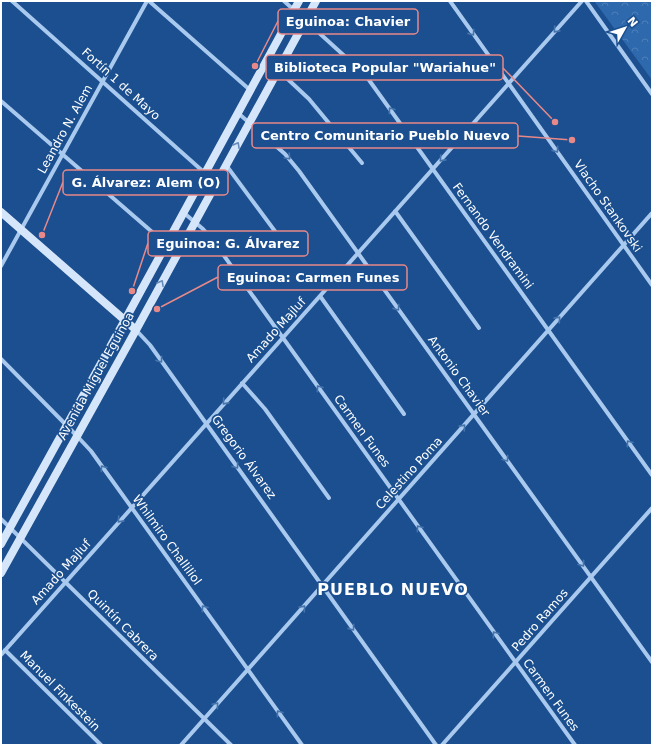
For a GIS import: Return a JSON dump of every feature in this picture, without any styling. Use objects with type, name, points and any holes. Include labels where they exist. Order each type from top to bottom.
[{"type":"main road","name":"Avenida Miguel Eguinoa","points":[[1,544],[299,1]]},
{"type":"main road","name":"Avenida Miguel Eguinoa","points":[[1,573],[316,1]]},
{"type":"main road","name":"Gregorio Álvarez","points":[[1,212],[136,330]]},
{"type":"street","name":"Fortín 1 de Mayo","points":[[12,1],[216,183]]},
{"type":"street","name":"Leandro N. Alem","points":[[1,266],[148,1]]},
{"type":"street","points":[[148,1],[250,90]]},
{"type":"street","name":"Fernando Vendramini","points":[[284,1],[366,76],[652,475]]},
{"type":"street","name":"Vlacho Stankovski","points":[[450,1],[652,285]]},
{"type":"street","name":"Amado Majluf","points":[[1,654],[582,1]]},
{"type":"street","points":[[586,1],[652,94]]},
{"type":"street","points":[[278,70],[309,99],[362,164]]},
{"type":"street","points":[[1,101],[166,244]]},
{"type":"street","name":"Antonio Chavier","points":[[238,113],[295,165],[652,662]]},
{"type":"street","points":[[226,164],[280,238]]},
{"type":"street","points":[[396,211],[479,328]]},
{"type":"street","name":"Carmen Funes","points":[[184,212],[209,236],[575,745]]},
{"type":"street","name":"Celestino Poma","points":[[181,745],[652,213]]},
{"type":"street","points":[[320,296],[404,414]]},
{"type":"street","name":"Gregorio Álvarez","points":[[136,330],[150,346],[436,745]]},
{"type":"street","name":"Whilmiro Challiliol","points":[[1,359],[67,425],[95,456],[302,745]]},
{"type":"street","points":[[242,383],[265,410],[329,498]]},
{"type":"street","name":"Pedro Ramos","points":[[442,745],[652,508]]},
{"type":"street","name":"Quintín Cabrera","points":[[1,519],[231,745]]},
{"type":"street","name":"Manuel Finkestein","points":[[5,650],[101,745]]},
{"type":"green space","points":[[652,1],[652,80],[595,2]]},
{"type":"place","name":"Eguinoa: Chavier","points":[[255,66]]},
{"type":"place","name":"Biblioteca Popular \"Wariahue\"","points":[[555,122]]},
{"type":"place","name":"Centro Comunitario Pueblo Nuevo","points":[[572,140]]},
{"type":"place","name":"G. Álvarez: Alem (O)","points":[[42,235]]},
{"type":"place","name":"Eguinoa: G. Álvarez","points":[[132,291]]},
{"type":"place","name":"Eguinoa: Carmen Funes","points":[[157,309]]},
{"type":"district","name":"PUEBLO NUEVO","points":[[393,589]]}]
